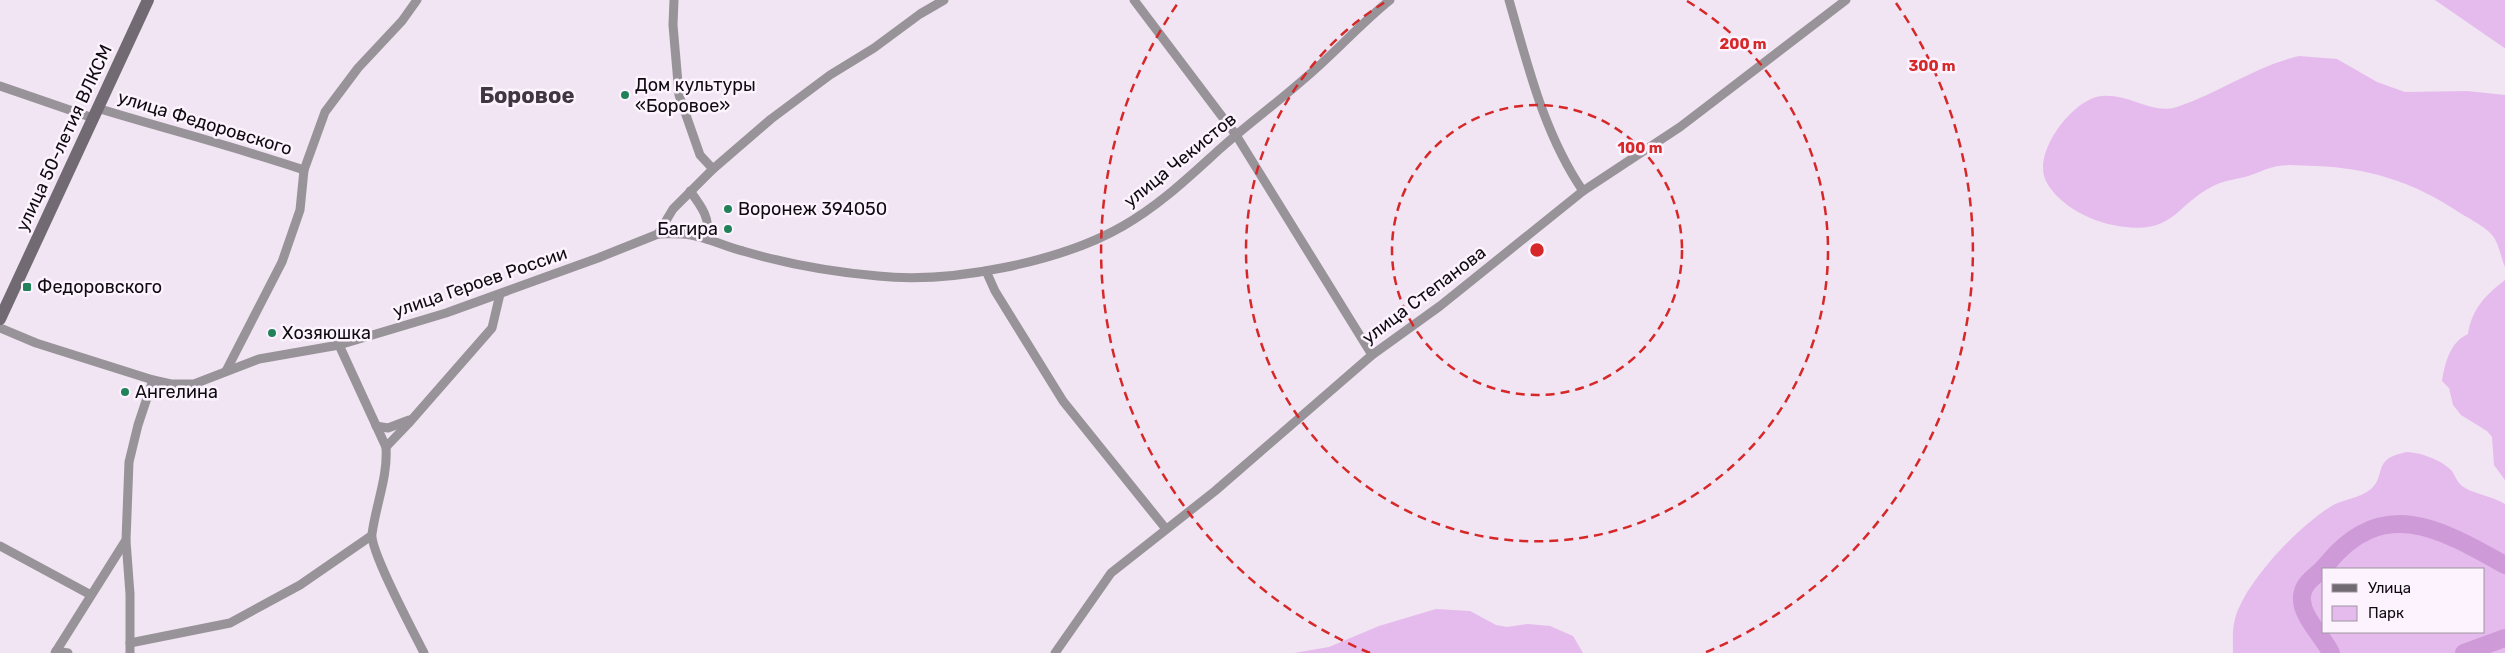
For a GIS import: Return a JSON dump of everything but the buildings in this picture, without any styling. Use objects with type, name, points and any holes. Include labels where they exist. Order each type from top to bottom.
[{"type":"street","name":"улица 50-летия ВЛКСМ","points":[[0,319],[148,0]]},
{"type":"street","points":[[226,371],[282,262],[300,210],[304,170],[325,112],[358,68],[402,20],[417,0]]},
{"type":"street","points":[[674,0],[673,25],[679,95],[700,155],[713,169]]},
{"type":"street","points":[[658,234],[673,209],[690,191],[771,119],[830,75],[874,48],[920,14],[944,0]]},
{"type":"street","points":[[1134,0],[1236,135],[1372,355]]},
{"type":"street","name":"улица Чекистов","points":[[658,234],[690,235],[742,251],[813,267],[879,277],[962,276],[1066,251],[1122,227],[1160,202],[1236,135],[1305,79],[1364,21],[1390,0]]},
{"type":"street","points":[[1509,0],[1546,124],[1565,165],[1583,192]]},
{"type":"street","name":"улица Степанова","points":[[1055,653],[1111,572],[1215,491],[1372,355],[1440,306],[1583,192],[1680,127],[1846,0]]},
{"type":"street","name":"улица Федоровского","points":[[0,86],[95,113],[248,151],[304,170]]},
{"type":"street","points":[[690,191],[706,217],[709,229],[707,239]]},
{"type":"street","name":"улица Героев России","points":[[0,328],[153,380],[171,384],[194,384],[259,360],[339,345],[446,313],[658,234]]},
{"type":"street","points":[[986,271],[995,291],[1063,401],[1166,529]]},
{"type":"street","points":[[386,447],[414,418],[492,328],[500,294]]},
{"type":"street","points":[[339,345],[386,447],[387,465],[371,536],[393,593],[424,653]]},
{"type":"street","points":[[130,653],[130,594],[126,540],[130,462],[138,425],[153,380]]},
{"type":"street","points":[[376,426],[388,428],[414,418]]},
{"type":"street","points":[[130,643],[230,623],[300,585],[371,536]]},
{"type":"street","points":[[68,653],[56,652],[126,540]]},
{"type":"street","points":[[0,546],[91,595]]},
{"type":"green space","points":[[2435,0],[2505,0],[2505,48],[2503,47]]},
{"type":"green space","points":[[2299,56],[2337,59],[2377,82],[2405,92],[2467,91],[2505,95],[2505,267],[2494,238],[2481,225],[2424,192],[2372,173],[2335,167],[2283,165],[2274,167],[2220,183],[2205,190],[2165,222],[2138,228],[2108,224],[2088,217],[2068,206],[2047,183],[2043,171],[2044,158],[2049,144],[2067,117],[2079,106],[2091,99],[2113,96],[2150,107],[2168,109],[2208,95],[2268,66]]},
{"type":"green space","points":[[2505,280],[2505,480],[2494,465],[2492,437],[2487,431],[2461,415],[2453,405],[2449,388],[2442,381],[2449,354],[2457,342],[2468,334],[2476,309]]},
{"type":"green space","points":[[2408,452],[2425,455],[2447,466],[2462,486],[2505,504],[2505,653],[2233,653],[2235,619],[2249,589],[2261,573],[2288,542],[2317,516],[2335,504],[2361,495],[2371,489],[2376,484],[2384,463],[2389,458]]},
{"type":"green space","points":[[1436,609],[1470,611],[1496,625],[1507,627],[1528,624],[1550,626],[1573,636],[1583,653],[1294,653],[1329,647],[1379,626]]},
{"type":"waterway","points":[[2323,568],[2348,543],[2369,530],[2391,525],[2413,525],[2435,531],[2458,540],[2505,565]]},
{"type":"waterway","points":[[2322,569],[2305,586],[2302,603],[2308,618],[2331,653]]},
{"type":"waterway","points":[[2464,653],[2505,638]]},
{"type":"place","name":"Дом культуры «Боровое»","points":[[625,95]]},
{"type":"place","name":"Воронеж 394050","points":[[728,209]]},
{"type":"place","name":"Багира","points":[[728,229]]},
{"type":"place","name":"Федоровского","points":[[27,287]]},
{"type":"place","name":"Хозяюшка","points":[[272,333]]},
{"type":"place","name":"Ангелина","points":[[125,392]]},
{"type":"district","name":"Боровое","points":[[527,95]]}]
